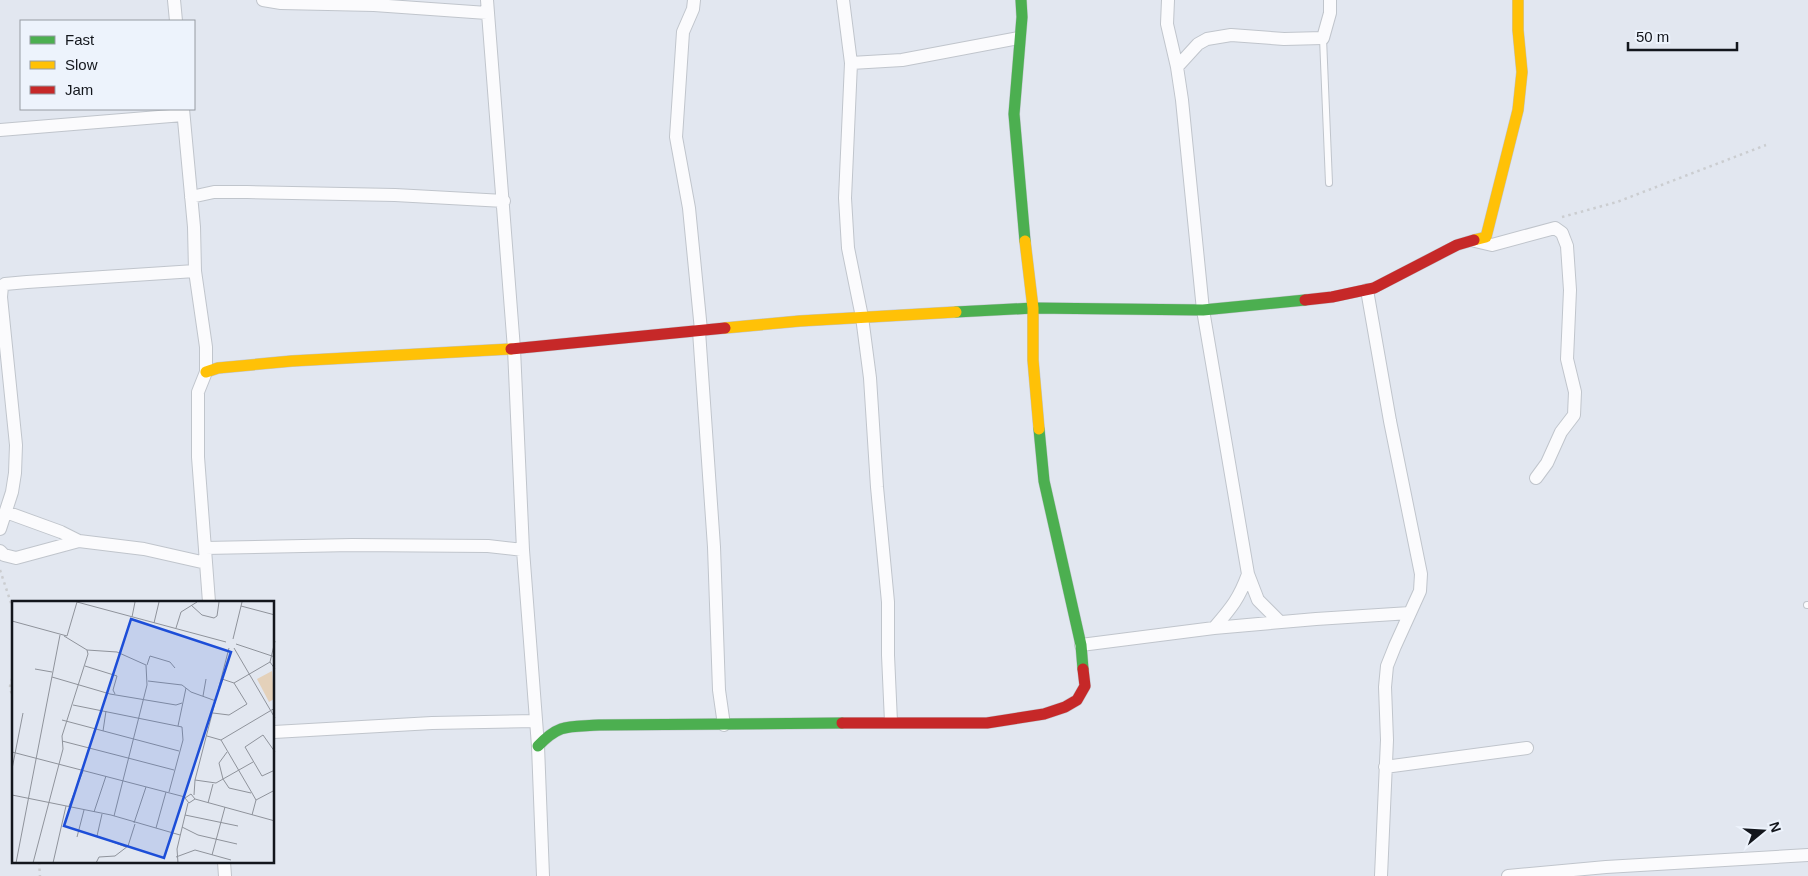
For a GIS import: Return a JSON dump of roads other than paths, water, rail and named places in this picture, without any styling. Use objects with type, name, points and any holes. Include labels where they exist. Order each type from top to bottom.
[{"type":"street","points":[[174,0],[176,20]]},
{"type":"street","points":[[263,0],[281,3],[487,6],[504,201],[514,349],[523,550],[538,746],[542,876]]},
{"type":"street","points":[[694,0],[693,9],[683,32],[676,137],[689,208],[700,330],[714,547],[719,690],[724,725]]},
{"type":"street","points":[[843,0],[851,63],[845,198],[848,248],[862,317],[870,378],[877,487],[888,602],[891,722]]},
{"type":"street","points":[[538,746],[549,734],[562,728],[599,725],[987,723],[1044,714],[1065,708],[1077,700],[1085,686],[1081,645],[1044,482],[1034,377],[1033,308],[1014,114],[1022,17],[1021,0]]},
{"type":"street","points":[[1168,0],[1167,24],[1177,67],[1203,310],[1248,574],[1258,600],[1280,622]]},
{"type":"street","points":[[1177,67],[1198,44],[1207,39],[1231,35],[1284,39],[1323,38],[1330,13],[1330,0]]},
{"type":"street","points":[[206,372],[218,368],[292,361],[514,349],[700,330],[862,317],[1033,308],[1203,310],[1332,297],[1368,290],[1457,245],[1486,237],[1518,110],[1522,72],[1518,30],[1518,0]]},
{"type":"street","points":[[851,63],[902,60],[1019,38]]},
{"type":"street","points":[[0,130],[183,112],[191,198],[195,271],[206,347],[206,372],[198,392],[198,457],[208,601]]},
{"type":"street","points":[[191,198],[214,192],[239,192],[395,195],[504,201]]},
{"type":"street","points":[[1472,240],[1492,245],[1555,228],[1562,233],[1567,246],[1570,290],[1567,359],[1574,392],[1574,415],[1561,432],[1546,463],[1536,478]]},
{"type":"street","points":[[0,529],[12,492],[16,445],[1,297],[2,286],[4,284],[27,282],[195,271]]},
{"type":"street","points":[[1368,290],[1390,421],[1421,574],[1420,591],[1387,666],[1380,876]]},
{"type":"street","points":[[6,512],[79,540],[144,549],[206,563]]},
{"type":"street","points":[[0,551],[4,555],[16,558],[79,540]]},
{"type":"street","points":[[205,548],[352,545],[488,546],[523,550]]},
{"type":"street","points":[[1214,628],[1233,607],[1248,574]]},
{"type":"street","points":[[1081,645],[1214,628],[1410,613]]},
{"type":"street","points":[[275,732],[536,718],[562,728]]},
{"type":"street","points":[[1385,767],[1527,748]]},
{"type":"street","points":[[1508,876],[1808,855]]},
{"type":"lane","points":[[1323,38],[1329,183]]}]
